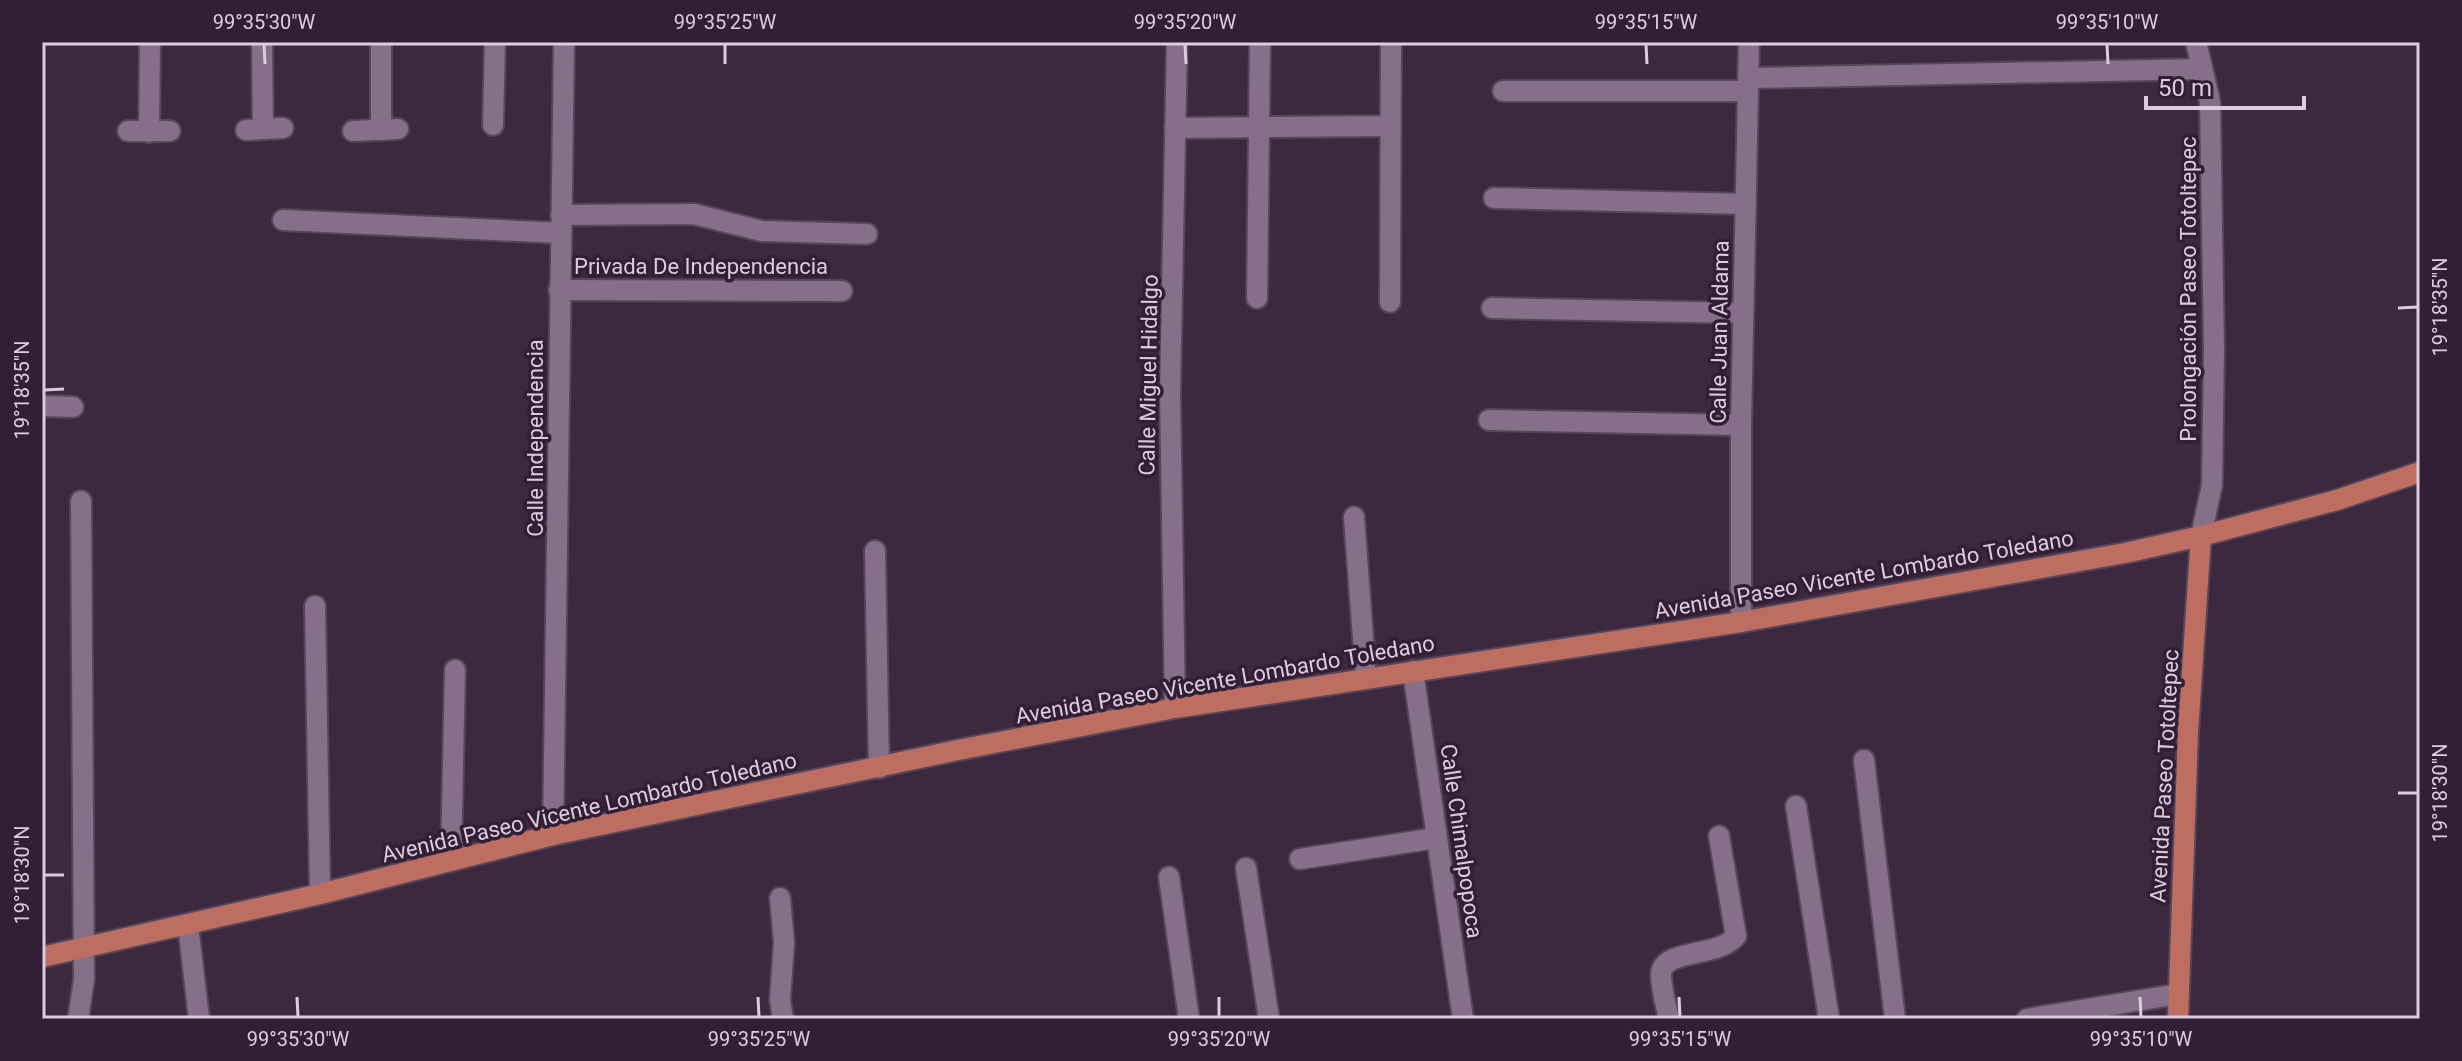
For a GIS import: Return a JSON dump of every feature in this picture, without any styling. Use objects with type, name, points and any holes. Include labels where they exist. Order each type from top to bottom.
[{"type":"main road","name":"Avenida Paseo Vicente Lombardo Toledano","points":[[42,957],[320,894],[553,835],[1175,708],[1741,622],[2111,556],[2337,500],[2420,472]]},
{"type":"main road","name":"Avenida Paseo Totoltepec","points":[[2178,1019],[2188,732],[2201,536]]},
{"type":"street","points":[[149,132],[150,42]]},
{"type":"street","points":[[262,42],[264,129]]},
{"type":"street","points":[[353,131],[389,129],[381,42]]},
{"type":"street","points":[[493,125],[495,42]]},
{"type":"street","name":"Calle Independencia","points":[[553,835],[564,42]]},
{"type":"street","name":"Calle Miguel Hidalgo","points":[[1175,708],[1170,392],[1177,42]]},
{"type":"street","points":[[1257,298],[1260,42]]},
{"type":"street","points":[[1390,302],[1388,126],[1391,42]]},
{"type":"street","name":"Calle Juan Aldama","points":[[1741,622],[1741,425],[1749,42]]},
{"type":"street","name":"Prolongación Paseo Totoltepec","points":[[2196,42],[2210,102],[2214,350],[2212,485],[2201,536]]},
{"type":"street","points":[[1503,91],[2202,69]]},
{"type":"street","points":[[1175,128],[1388,126]]},
{"type":"street","points":[[128,131],[170,131]]},
{"type":"street","points":[[1494,198],[1746,204]]},
{"type":"street","points":[[283,220],[561,224],[694,214],[762,231],[867,234]]},
{"type":"street","name":"Privada De Independencia","points":[[559,290],[842,291]]},
{"type":"street","points":[[1492,308],[1743,313]]},
{"type":"street","points":[[42,406],[73,407]]},
{"type":"street","points":[[1489,420],[1741,425]]},
{"type":"street","points":[[78,1019],[84,980],[81,501]]},
{"type":"street","points":[[1354,517],[1366,678]]},
{"type":"street","points":[[875,551],[879,768]]},
{"type":"street","points":[[315,606],[320,894]]},
{"type":"street","points":[[451,860],[455,670]]},
{"type":"street","name":"Calle Chimalpopoca","points":[[1413,671],[1463,1019]]},
{"type":"street","points":[[1864,760],[1895,1019]]},
{"type":"street","points":[[1796,806],[1829,1019]]},
{"type":"street","points":[[1669,1019],[1661,974],[1664,965],[1671,959],[1718,950],[1730,944],[1736,936],[1719,836]]},
{"type":"street","points":[[1300,859],[1436,838]]},
{"type":"street","points":[[1246,868],[1269,1019]]},
{"type":"street","points":[[1169,877],[1189,1019]]},
{"type":"street","points":[[780,898],[784,942],[780,1000],[783,1019]]},
{"type":"street","points":[[188,925],[199,1019]]},
{"type":"street","points":[[2027,1019],[2178,994]]}]
